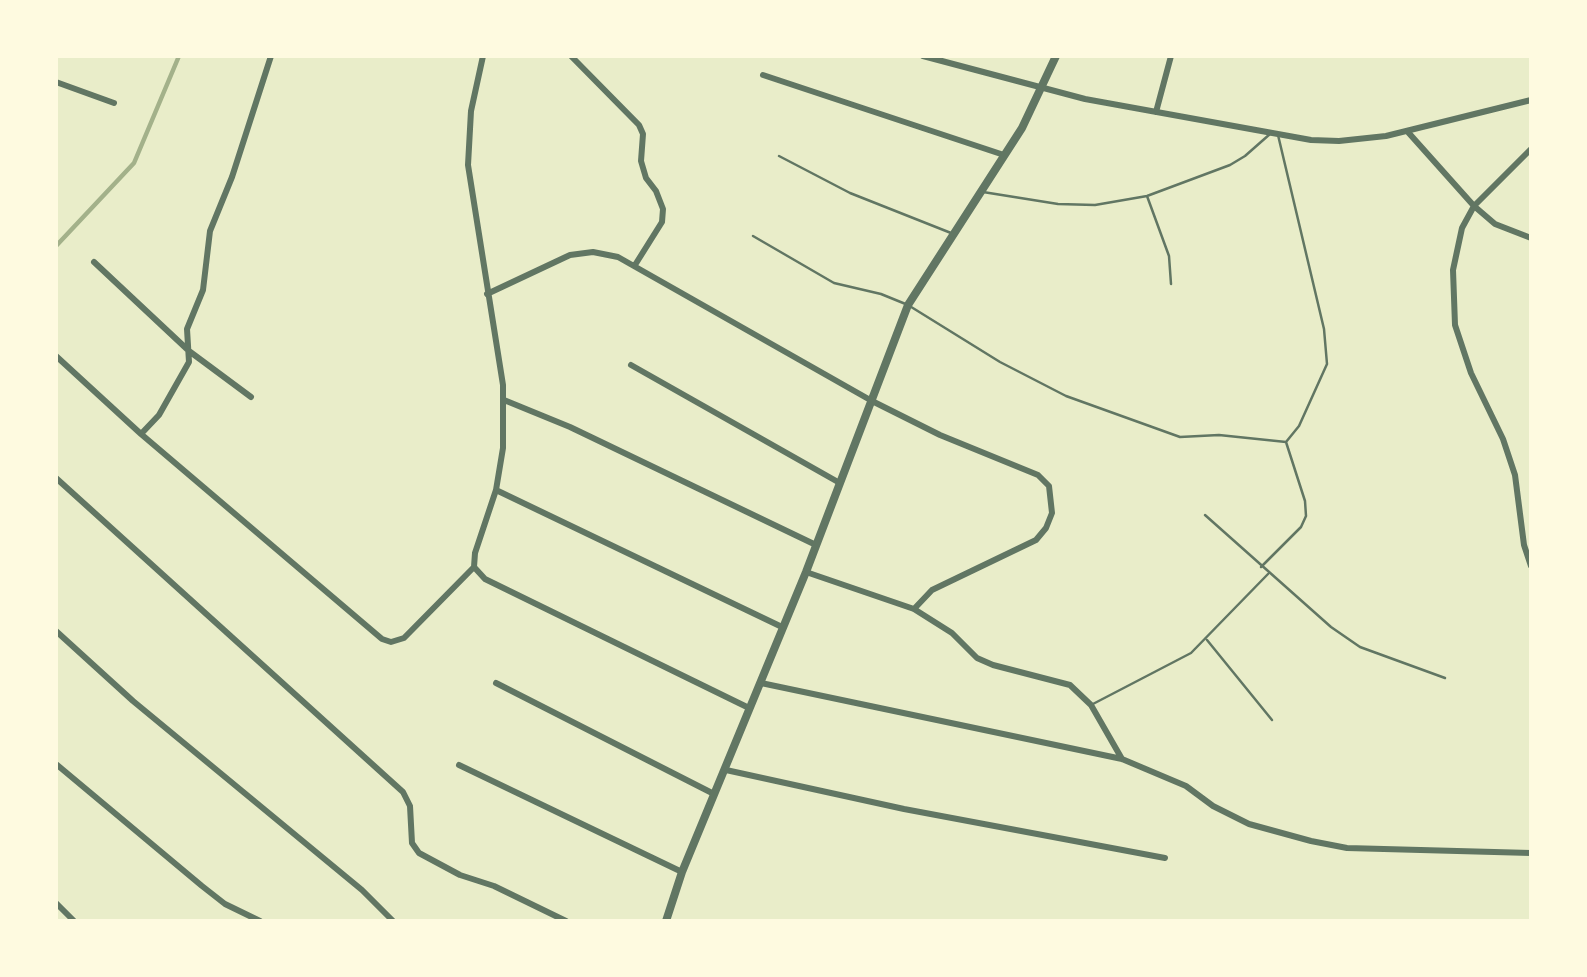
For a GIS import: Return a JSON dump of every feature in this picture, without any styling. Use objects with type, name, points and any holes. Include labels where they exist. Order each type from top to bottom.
[{"type":"street","points":[[141,434],[159,415],[186,371],[190,351],[187,329],[203,290],[210,231],[232,177],[271,56]]},
{"type":"street","points":[[56,356],[141,434],[382,639],[391,642],[404,638],[474,567],[475,553],[496,490],[503,448],[504,400],[468,165],[471,111],[483,56]]},
{"type":"street","points":[[571,56],[639,125],[643,134],[641,161],[646,178],[656,191],[663,209],[662,222],[635,265]]},
{"type":"street","points":[[923,56],[1042,88],[1156,112],[1270,134],[1339,141],[1407,131],[1531,100]]},
{"type":"street","points":[[666,921],[682,872],[806,572],[838,482],[908,305],[1004,155],[1042,88],[1056,56]]},
{"type":"street","points":[[1156,112],[1171,56]]},
{"type":"street","points":[[763,75],[1004,155]]},
{"type":"street","points":[[56,82],[114,103]]},
{"type":"street","points":[[1407,131],[1474,206],[1506,230],[1531,238]]},
{"type":"street","points":[[1531,149],[1474,206],[1462,228],[1453,270],[1455,325],[1471,373],[1503,439],[1515,475],[1524,545],[1531,566]]},
{"type":"street","points":[[487,294],[570,255],[593,252],[618,257],[872,401],[940,435],[1038,475],[1049,486],[1052,513],[1046,528],[1035,540],[932,590],[914,609]]},
{"type":"street","points":[[94,262],[190,351],[251,397]]},
{"type":"street","points":[[631,365],[838,482]]},
{"type":"street","points":[[504,400],[570,427],[816,545]]},
{"type":"street","points":[[56,478],[403,792],[410,806],[412,843],[419,853],[460,875],[494,886],[566,921]]},
{"type":"street","points":[[496,490],[782,627]]},
{"type":"street","points":[[474,567],[485,579],[748,708]]},
{"type":"street","points":[[806,572],[914,609],[952,633],[977,658],[993,666],[1070,685],[1091,705],[1122,760]]},
{"type":"street","points":[[56,631],[133,701],[362,890],[393,921]]},
{"type":"street","points":[[761,682],[1122,760],[1186,786],[1213,806],[1249,824],[1276,833],[1347,848],[1531,853]]},
{"type":"street","points":[[496,683],[714,794]]},
{"type":"street","points":[[56,764],[225,904],[260,921]]},
{"type":"street","points":[[459,765],[682,872]]},
{"type":"street","points":[[726,770],[904,809],[1165,858]]},
{"type":"street","points":[[56,903],[74,921]]},
{"type":"lane","points":[[981,192],[1058,204],[1095,205],[1147,196],[1230,165],[1270,134]]},
{"type":"lane","points":[[1278,135],[1324,329],[1327,364],[1299,426],[1286,442]]},
{"type":"lane","points":[[779,156],[862,198],[952,233]]},
{"type":"lane","points":[[1147,196],[1169,256],[1171,284]]},
{"type":"lane","points":[[753,236],[834,283],[881,294],[908,305],[1011,368],[1066,396],[1180,437],[1219,435],[1286,442]]},
{"type":"lane","points":[[1261,567],[1301,527],[1306,516],[1305,501],[1286,442]]},
{"type":"lane","points":[[1206,515],[1268,574],[1331,627],[1360,647],[1445,678]]},
{"type":"lane","points":[[1091,705],[1191,653],[1268,574]]},
{"type":"lane","points":[[1207,639],[1272,720]]},
{"type":"waterway","points":[[56,246],[134,163],[179,56]]}]
